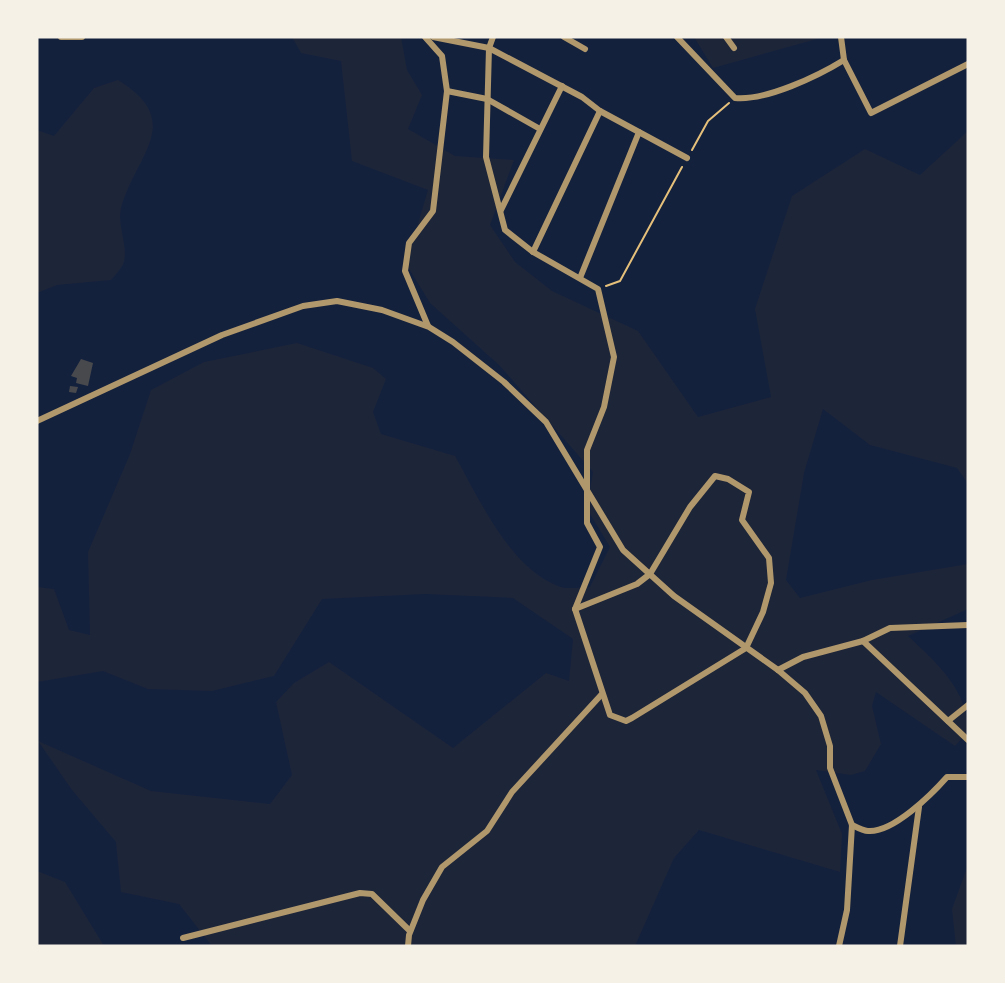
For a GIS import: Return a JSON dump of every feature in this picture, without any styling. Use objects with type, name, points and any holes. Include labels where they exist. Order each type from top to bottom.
[{"type":"street","points":[[61,37],[82,37]]},
{"type":"street","points":[[425,37],[442,57],[447,91],[433,211],[409,243],[405,271],[429,327]]},
{"type":"street","points":[[433,37],[489,48],[562,86],[600,111],[687,158]]},
{"type":"street","points":[[494,37],[489,48],[486,157],[505,230],[533,253],[598,289],[614,357],[604,407],[587,450],[587,523],[600,547],[575,609],[610,715],[626,721],[746,648],[763,612],[771,583],[768,558],[742,520],[749,492],[728,479],[715,477],[690,507],[650,574],[637,584],[575,609]]},
{"type":"street","points":[[564,37],[585,49]]},
{"type":"street","points":[[677,37],[735,98],[791,86],[817,77],[844,60]]},
{"type":"street","points":[[726,37],[734,48]]},
{"type":"street","points":[[841,37],[844,60],[870,113],[968,64]]},
{"type":"street","points":[[500,211],[562,86]]},
{"type":"street","points":[[447,91],[487,99],[540,129]]},
{"type":"street","points":[[533,253],[600,111]]},
{"type":"street","points":[[580,278],[639,132]]},
{"type":"street","points":[[37,421],[222,335],[303,306],[337,301],[382,310],[429,327],[504,382],[546,422],[623,550],[650,574],[805,692],[821,716],[830,746],[831,768],[852,825],[847,910],[839,946]]},
{"type":"street","points":[[778,670],[803,657],[863,641],[890,628],[968,625]]},
{"type":"street","points":[[863,641],[968,740]]},
{"type":"street","points":[[408,946],[410,931],[442,867],[487,831],[512,792],[602,694]]},
{"type":"street","points":[[948,721],[968,705]]},
{"type":"street","points":[[852,825],[868,832],[919,807],[947,776],[968,777]]},
{"type":"street","points":[[900,946],[919,807]]},
{"type":"street","points":[[183,938],[360,893],[372,894],[410,931]]},
{"type":"path","points":[[598,289],[620,281],[708,121],[735,98]]},
{"type":"shaded area","points":[[292,37],[401,37],[407,70],[422,95],[408,129],[455,156],[514,160],[490,225],[515,262],[552,291],[638,331],[698,417],[771,397],[755,309],[792,196],[865,149],[920,175],[968,131],[968,484],[957,468],[870,445],[823,409],[804,473],[786,580],[800,598],[872,580],[968,564],[968,609],[908,636],[940,667],[957,690],[967,717],[968,732],[955,746],[876,692],[872,706],[881,744],[865,771],[851,775],[816,770],[842,834],[840,872],[699,830],[674,858],[635,946],[212,946],[179,904],[121,892],[116,842],[72,790],[38,741],[151,791],[270,804],[292,775],[276,702],[294,683],[329,662],[453,748],[546,673],[569,681],[573,639],[513,598],[425,594],[322,599],[274,676],[212,691],[148,689],[103,671],[37,682],[37,587],[54,589],[69,630],[90,635],[88,552],[130,454],[151,390],[204,362],[297,343],[373,368],[386,379],[373,412],[381,434],[455,456],[497,530],[510,548],[540,577],[561,587],[590,587],[610,547],[587,509],[593,472],[499,365],[430,303],[406,264],[428,190],[352,161],[341,61],[301,53]]},
{"type":"shaded area","points":[[694,37],[824,37],[713,68]]},
{"type":"shaded area","points":[[118,80],[138,95],[149,110],[153,125],[151,140],[121,208],[124,262],[111,280],[57,285],[37,293],[37,130],[54,136],[94,88]]},
{"type":"shaded area","points":[[968,865],[968,946],[956,946],[952,909]]},
{"type":"shaded area","points":[[37,871],[65,882],[104,946],[37,946]]},
{"type":"building","points":[[81,359],[93,363],[88,386],[76,383],[77,378],[71,376]]},
{"type":"building","points":[[70,386],[78,387],[76,393],[69,392]]}]
